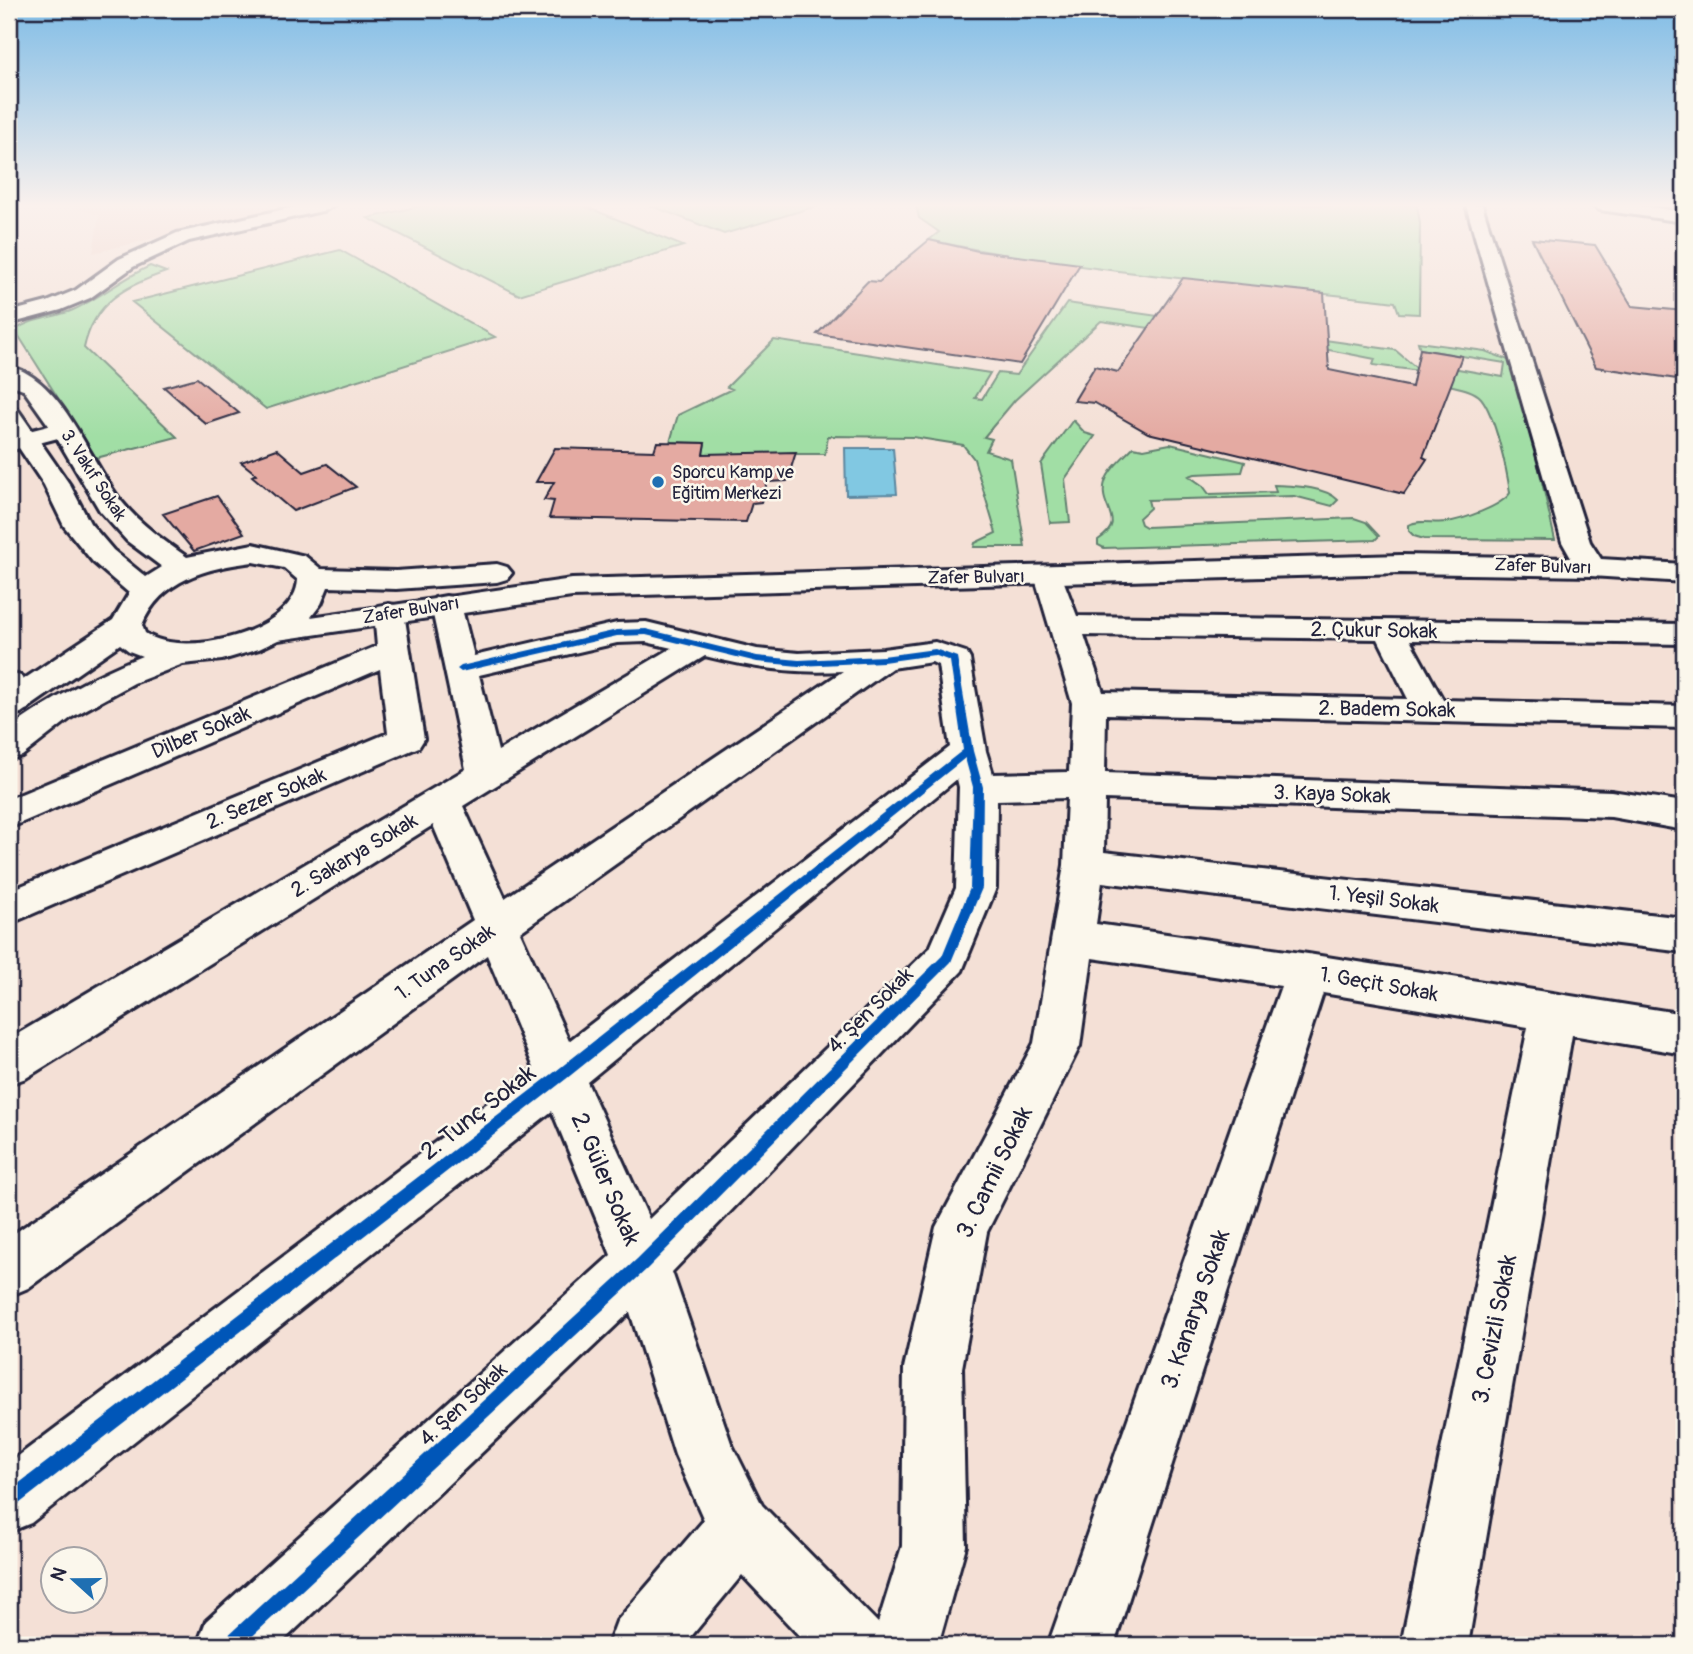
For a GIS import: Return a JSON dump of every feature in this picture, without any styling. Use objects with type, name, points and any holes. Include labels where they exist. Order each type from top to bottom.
[{"type":"street","points":[[9,317],[54,306],[83,294],[99,282]]},
{"type":"street","points":[[1498,282],[1583,554]]},
{"type":"street","name":"3. Vakıf Sokak","points":[[10,376],[31,384],[64,429],[110,505],[136,536],[184,569]]},
{"type":"street","name":"3. Vakıf Sokak","points":[[9,415],[18,442],[57,485],[78,526],[103,556],[145,591]]},
{"type":"street","points":[[18,442],[64,429]]},
{"type":"street","name":"Zafer Bulvarı","points":[[312,578],[396,580],[576,565],[939,552],[1035,552],[1384,542],[1583,554],[1684,573]]},
{"type":"street","name":"Zafer Bulvarı","points":[[271,632],[572,587],[1401,564],[1684,548]]},
{"type":"street","points":[[11,697],[126,625],[131,608],[145,591],[184,569],[226,556],[253,553],[278,555],[298,561],[310,571],[314,585],[309,601],[293,617],[271,632],[242,644],[210,652],[178,654],[151,649],[133,639],[126,625]]},
{"type":"street","points":[[1049,575],[1089,703],[1089,785]]},
{"type":"street","points":[[446,605],[486,775]]},
{"type":"street","name":"2. Sezer Sokak","points":[[9,908],[406,739],[389,613]]},
{"type":"street","name":"2. Çukur Sokak","points":[[1064,625],[1684,634]]},
{"type":"street","points":[[1389,630],[1431,710]]},
{"type":"street","name":"4. Şen Sokak","points":[[230,1645],[642,1264],[947,960],[976,888],[973,769],[954,659],[935,652],[883,659],[799,663],[757,659],[646,632],[617,633],[461,669]]},
{"type":"street","name":"2. Sakarya Sokak","points":[[9,1063],[699,646]]},
{"type":"street","name":"Dilber Sokak","points":[[9,814],[394,651]]},
{"type":"street","points":[[9,747],[60,709],[122,676],[178,654]]},
{"type":"street","name":"1. Tuna Sokak","points":[[9,1269],[496,926],[883,659]]},
{"type":"street","name":"2. Badem Sokak","points":[[1089,703],[1684,717]]},
{"type":"street","name":"3. Kaya Sokak","points":[[973,769],[1089,785],[1611,804],[1684,816]]},
{"type":"street","name":"2. Tunç Sokak","points":[[9,1501],[561,1075],[973,769]]},
{"type":"street","name":"3. Camii Sokak","points":[[905,1645],[934,1546],[933,1368],[962,1227],[1057,1046],[1084,865],[1089,785]]},
{"type":"street","name":"2. Güler Sokak","points":[[442,801],[642,1264],[705,1455],[740,1527],[854,1645]]},
{"type":"street","name":"1. Yeşil Sokak","points":[[1084,865],[1684,935]]},
{"type":"street","name":"1. Geçit Sokak","points":[[1074,938],[1308,972],[1684,1034]]},
{"type":"street","name":"3. Kanarya Sokak","points":[[1081,1645],[1308,972]]},
{"type":"street","name":"3. Cevizli Sokak","points":[[1435,1645],[1553,1013]]},
{"type":"street","points":[[641,1645],[740,1527]]},
{"type":"green space","points":[[120,282],[139,282],[113,298],[104,307],[95,319],[84,348],[177,437],[96,458],[15,330],[29,323],[66,313]]},
{"type":"green space","points":[[211,282],[397,282],[495,337],[266,409],[132,302]]},
{"type":"green space","points":[[494,282],[562,282],[519,295]]},
{"type":"green space","points":[[1217,282],[1419,282],[1419,314],[1399,313],[1395,302]]},
{"type":"green space","points":[[1067,303],[1395,350],[1420,371],[1373,365],[1375,359],[1273,339],[1226,339],[1101,321],[1015,400],[984,437],[992,439],[986,451],[1011,459],[1025,547],[974,547],[975,543],[996,533],[974,459],[963,445],[913,437],[828,436],[825,454],[703,454],[705,443],[670,442],[678,415],[732,389],[727,387],[774,340],[990,373],[975,398],[982,399],[998,373],[1016,375]]},
{"type":"green space","points":[[1418,342],[1485,351],[1511,361],[1519,379],[1555,540],[1424,539],[1409,531],[1409,525],[1413,523],[1446,522],[1471,515],[1499,503],[1510,493],[1500,443],[1486,406],[1473,392],[1445,384],[1447,367],[1503,377],[1505,363],[1420,349]]},
{"type":"green space","points":[[1073,420],[1085,433],[1095,436],[1065,479],[1070,522],[1050,523],[1041,464]]},
{"type":"green space","points":[[1170,444],[1245,462],[1242,472],[1189,476],[1209,494],[1276,492],[1274,485],[1299,486],[1317,489],[1338,500],[1332,506],[1294,496],[1148,500],[1150,508],[1139,518],[1141,524],[1146,527],[1354,518],[1366,522],[1379,536],[1375,540],[1104,548],[1098,545],[1098,540],[1107,533],[1112,520],[1104,491],[1110,472],[1133,447],[1144,449]]},
{"type":"water","points":[[845,448],[893,448],[897,494],[846,495]]},
{"type":"building","points":[[867,282],[1069,282],[1020,364],[817,334]]},
{"type":"building","points":[[1180,282],[1222,282],[1324,293],[1329,370],[1412,387],[1420,349],[1462,356],[1423,457],[1427,459],[1404,494],[1148,433],[1095,403],[1074,401],[1095,366],[1118,372]]},
{"type":"building","points":[[1554,282],[1618,282],[1632,306],[1684,311],[1684,380],[1596,367]]},
{"type":"building","points":[[197,378],[239,413],[206,424],[164,387]]},
{"type":"building","name":"Sporcu Kamp ve Eğitim Merkezi","points":[[657,442],[705,443],[703,454],[796,452],[787,481],[767,482],[761,502],[752,503],[746,522],[549,518],[554,501],[544,500],[554,482],[536,482],[555,448],[654,451]]},
{"type":"building","points":[[277,449],[304,472],[327,464],[356,487],[293,511],[252,476],[256,474],[241,462]]},
{"type":"building","points":[[217,496],[244,533],[194,551],[163,514]]},
{"type":"cycle path","points":[[230,1645],[642,1264],[947,959],[976,888],[978,787],[968,751],[954,659],[935,652],[883,659],[799,663],[757,659],[646,632],[617,633],[461,669]]},
{"type":"cycle path","points":[[9,1501],[561,1075],[968,751]]},
{"type":"place","name":"Sporcu Kamp ve Eğitim Merkezi","points":[[658,482]]}]
